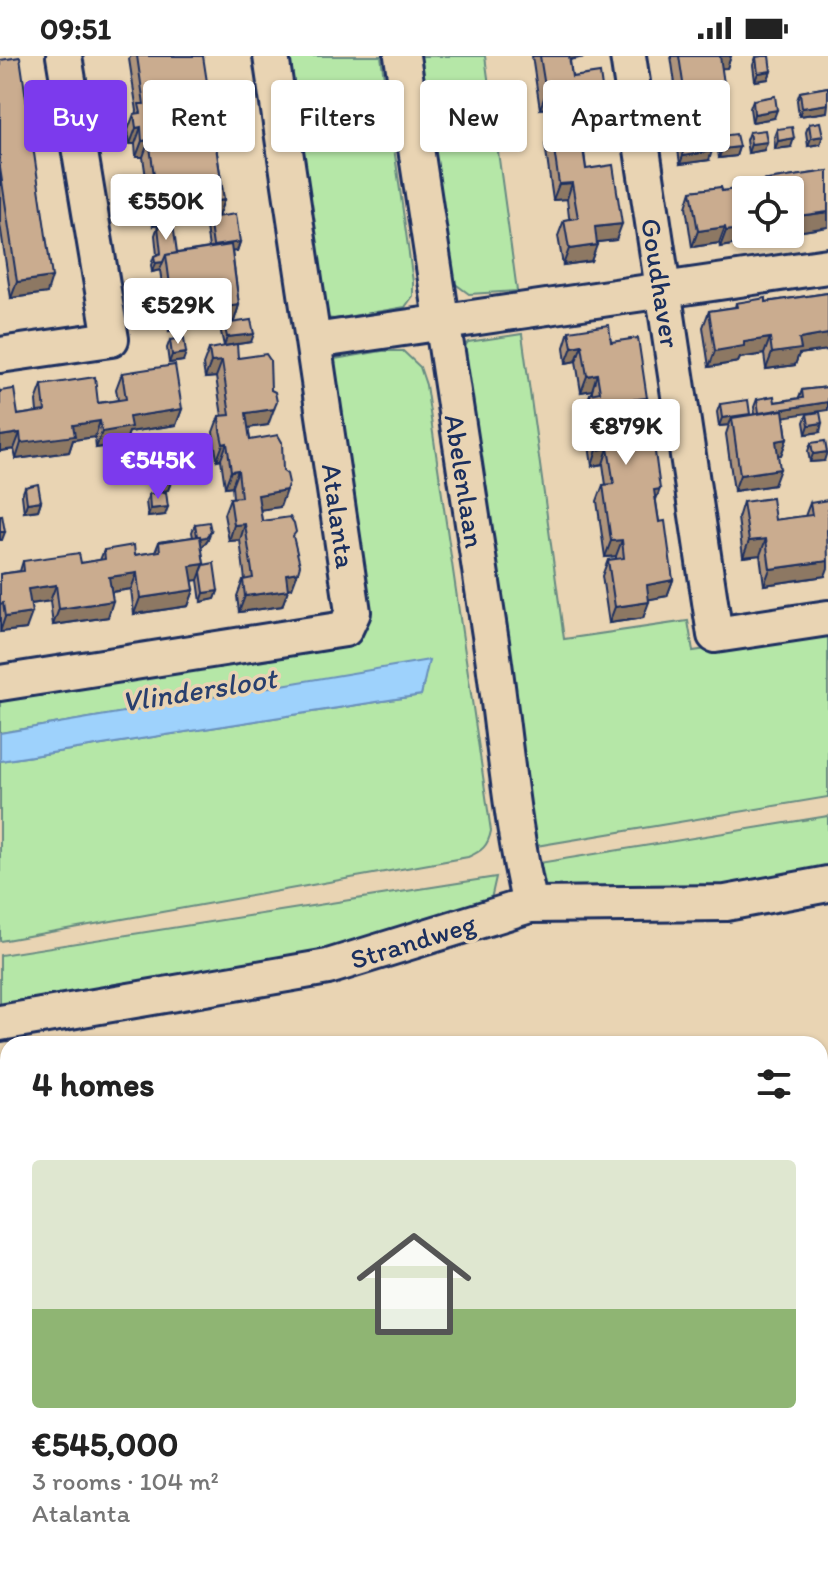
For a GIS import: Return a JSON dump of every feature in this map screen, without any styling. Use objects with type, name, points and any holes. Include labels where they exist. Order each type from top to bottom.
[{"type":"street","points":[[0,355],[111,339],[64,56]]},
{"type":"street","name":"Atalanta","points":[[0,683],[345,629],[353,612],[271,56]]},
{"type":"street","name":"Abelenlaan","points":[[402,56],[440,323],[491,643],[521,864],[530,905]]},
{"type":"street","name":"Goudhaver","points":[[628,56],[715,635],[828,618]]},
{"type":"street","points":[[314,341],[828,266]]},
{"type":"street","name":"Strandweg","points":[[0,1023],[328,967],[530,905],[726,903],[828,884]]},
{"type":"green space","points":[[276,56],[381,56],[384,80],[281,80]]},
{"type":"green space","points":[[416,56],[485,56],[488,80],[420,82]]},
{"type":"green space","points":[[294,152],[395,152],[413,296],[405,307],[326,318]]},
{"type":"green space","points":[[431,152],[498,152],[517,291],[469,294],[450,280]]},
{"type":"green space","points":[[522,334],[564,639],[688,621],[693,651],[828,631],[828,797],[530,847],[463,349],[468,342]]},
{"type":"green space","points":[[382,351],[403,351],[420,367],[426,385],[491,831],[488,841],[481,850],[468,857],[0,941],[0,761],[421,695],[428,661],[0,733],[0,694],[357,637],[323,371],[335,359]]},
{"type":"green space","points":[[828,816],[828,870],[727,892],[545,893],[539,863]]},
{"type":"green space","points":[[496,877],[491,899],[321,955],[0,1010],[0,955]]},
{"type":"water","points":[[429,660],[421,695],[0,761],[0,733]]},
{"type":"building","points":[[137,56],[203,56],[207,80],[143,80],[143,97]]},
{"type":"building","points":[[540,56],[569,56],[572,77],[600,73],[601,80],[544,80]]},
{"type":"building","points":[[679,56],[720,56],[723,80],[683,80]]},
{"type":"building","points":[[769,56],[771,71],[758,73],[756,57]]},
{"type":"building","points":[[20,57],[24,84],[24,152],[34,152],[52,277],[17,282],[0,168],[0,60]]},
{"type":"building","points":[[828,87],[828,104],[802,108],[800,92]]},
{"type":"building","points":[[775,96],[777,110],[754,114],[753,100]]},
{"type":"building","points":[[139,104],[143,104],[142,141],[141,127],[136,128],[134,114],[141,113]]},
{"type":"building","points":[[820,122],[823,136],[811,138],[809,124]]},
{"type":"building","points":[[792,127],[794,138],[778,141],[777,129]]},
{"type":"building","points":[[765,130],[767,142],[751,144],[749,132]]},
{"type":"building","points":[[736,134],[739,147],[730,148],[730,135]]},
{"type":"building","points":[[151,152],[217,152],[224,200],[159,210]]},
{"type":"building","points":[[554,152],[583,152],[586,169],[613,165],[622,224],[595,227],[597,245],[569,249],[564,220],[578,218],[572,183],[559,184]]},
{"type":"building","points":[[682,152],[706,152],[683,156]]},
{"type":"building","points":[[828,171],[828,212],[804,215],[804,176],[795,176]]},
{"type":"building","points":[[721,187],[722,191],[732,189],[732,230],[726,231],[725,227],[698,231],[691,191]]},
{"type":"building","points":[[236,214],[240,242],[213,246],[209,218]]},
{"type":"building","points":[[173,224],[177,253],[166,255],[163,262],[155,263],[154,256],[161,253],[158,226]]},
{"type":"building","points":[[231,245],[239,305],[174,315],[166,255]]},
{"type":"building","points":[[828,293],[828,334],[799,339],[801,349],[772,353],[770,338],[715,351],[709,311],[766,298],[766,302]]},
{"type":"building","points":[[251,320],[254,334],[227,337],[224,324]]},
{"type":"building","points":[[609,325],[611,342],[638,338],[647,398],[620,401],[625,434],[652,430],[660,489],[654,490],[659,522],[665,521],[673,580],[647,585],[649,602],[615,607],[608,560],[624,558],[622,540],[611,541],[603,485],[614,484],[608,448],[597,450],[590,394],[600,392],[597,374],[587,376],[582,345],[572,347],[569,331]]},
{"type":"building","points":[[184,338],[186,353],[172,355],[170,340]]},
{"type":"building","points":[[237,344],[238,358],[266,354],[270,360],[271,390],[275,392],[277,402],[274,409],[246,413],[250,440],[278,435],[282,442],[283,471],[289,483],[286,490],[258,495],[262,521],[290,517],[294,523],[296,532],[293,536],[300,565],[298,572],[286,574],[288,590],[245,596],[243,580],[253,578],[245,524],[234,525],[230,498],[241,497],[238,470],[231,471],[227,443],[223,444],[220,430],[219,416],[230,415],[222,361],[211,362],[209,349]]},
{"type":"building","points":[[175,365],[182,409],[129,417],[131,427],[102,432],[100,421],[73,425],[75,436],[21,443],[20,433],[0,436],[0,391],[14,389],[18,415],[45,411],[42,385],[95,377],[98,403],[113,401],[126,399],[122,373]]},
{"type":"building","points":[[828,387],[828,402],[759,413],[757,399],[774,396],[775,402],[803,398],[802,390]]},
{"type":"building","points":[[748,400],[750,414],[722,418],[720,404]]},
{"type":"building","points":[[783,410],[787,439],[776,441],[780,469],[740,475],[732,418]]},
{"type":"building","points":[[820,412],[822,423],[809,425],[807,414]]},
{"type":"building","points":[[825,441],[827,452],[813,454],[811,443]]},
{"type":"building","points":[[169,470],[171,482],[161,484],[159,471]]},
{"type":"building","points":[[38,484],[41,501],[27,503],[25,487]]},
{"type":"building","points":[[166,492],[168,507],[150,509],[149,494]]},
{"type":"building","points":[[772,498],[775,520],[812,515],[810,503],[828,500],[828,561],[770,569],[766,539],[749,541],[743,502]]},
{"type":"building","points":[[2,515],[5,532],[0,532]]},
{"type":"building","points":[[209,522],[211,531],[206,537],[197,536],[195,524]]},
{"type":"building","points":[[200,536],[204,564],[190,566],[194,590],[140,598],[137,573],[109,577],[113,601],[59,609],[56,585],[28,589],[32,613],[5,617],[3,603],[0,604],[0,574],[24,571],[23,561],[79,553],[81,563],[105,559],[104,550],[134,545],[135,555],[160,551],[159,542]]},
{"type":"building","points":[[214,563],[218,591],[204,593],[201,572],[204,565]]},
{"type":"water label","name":"Vlindersloot","points":[[199,690]]}]
